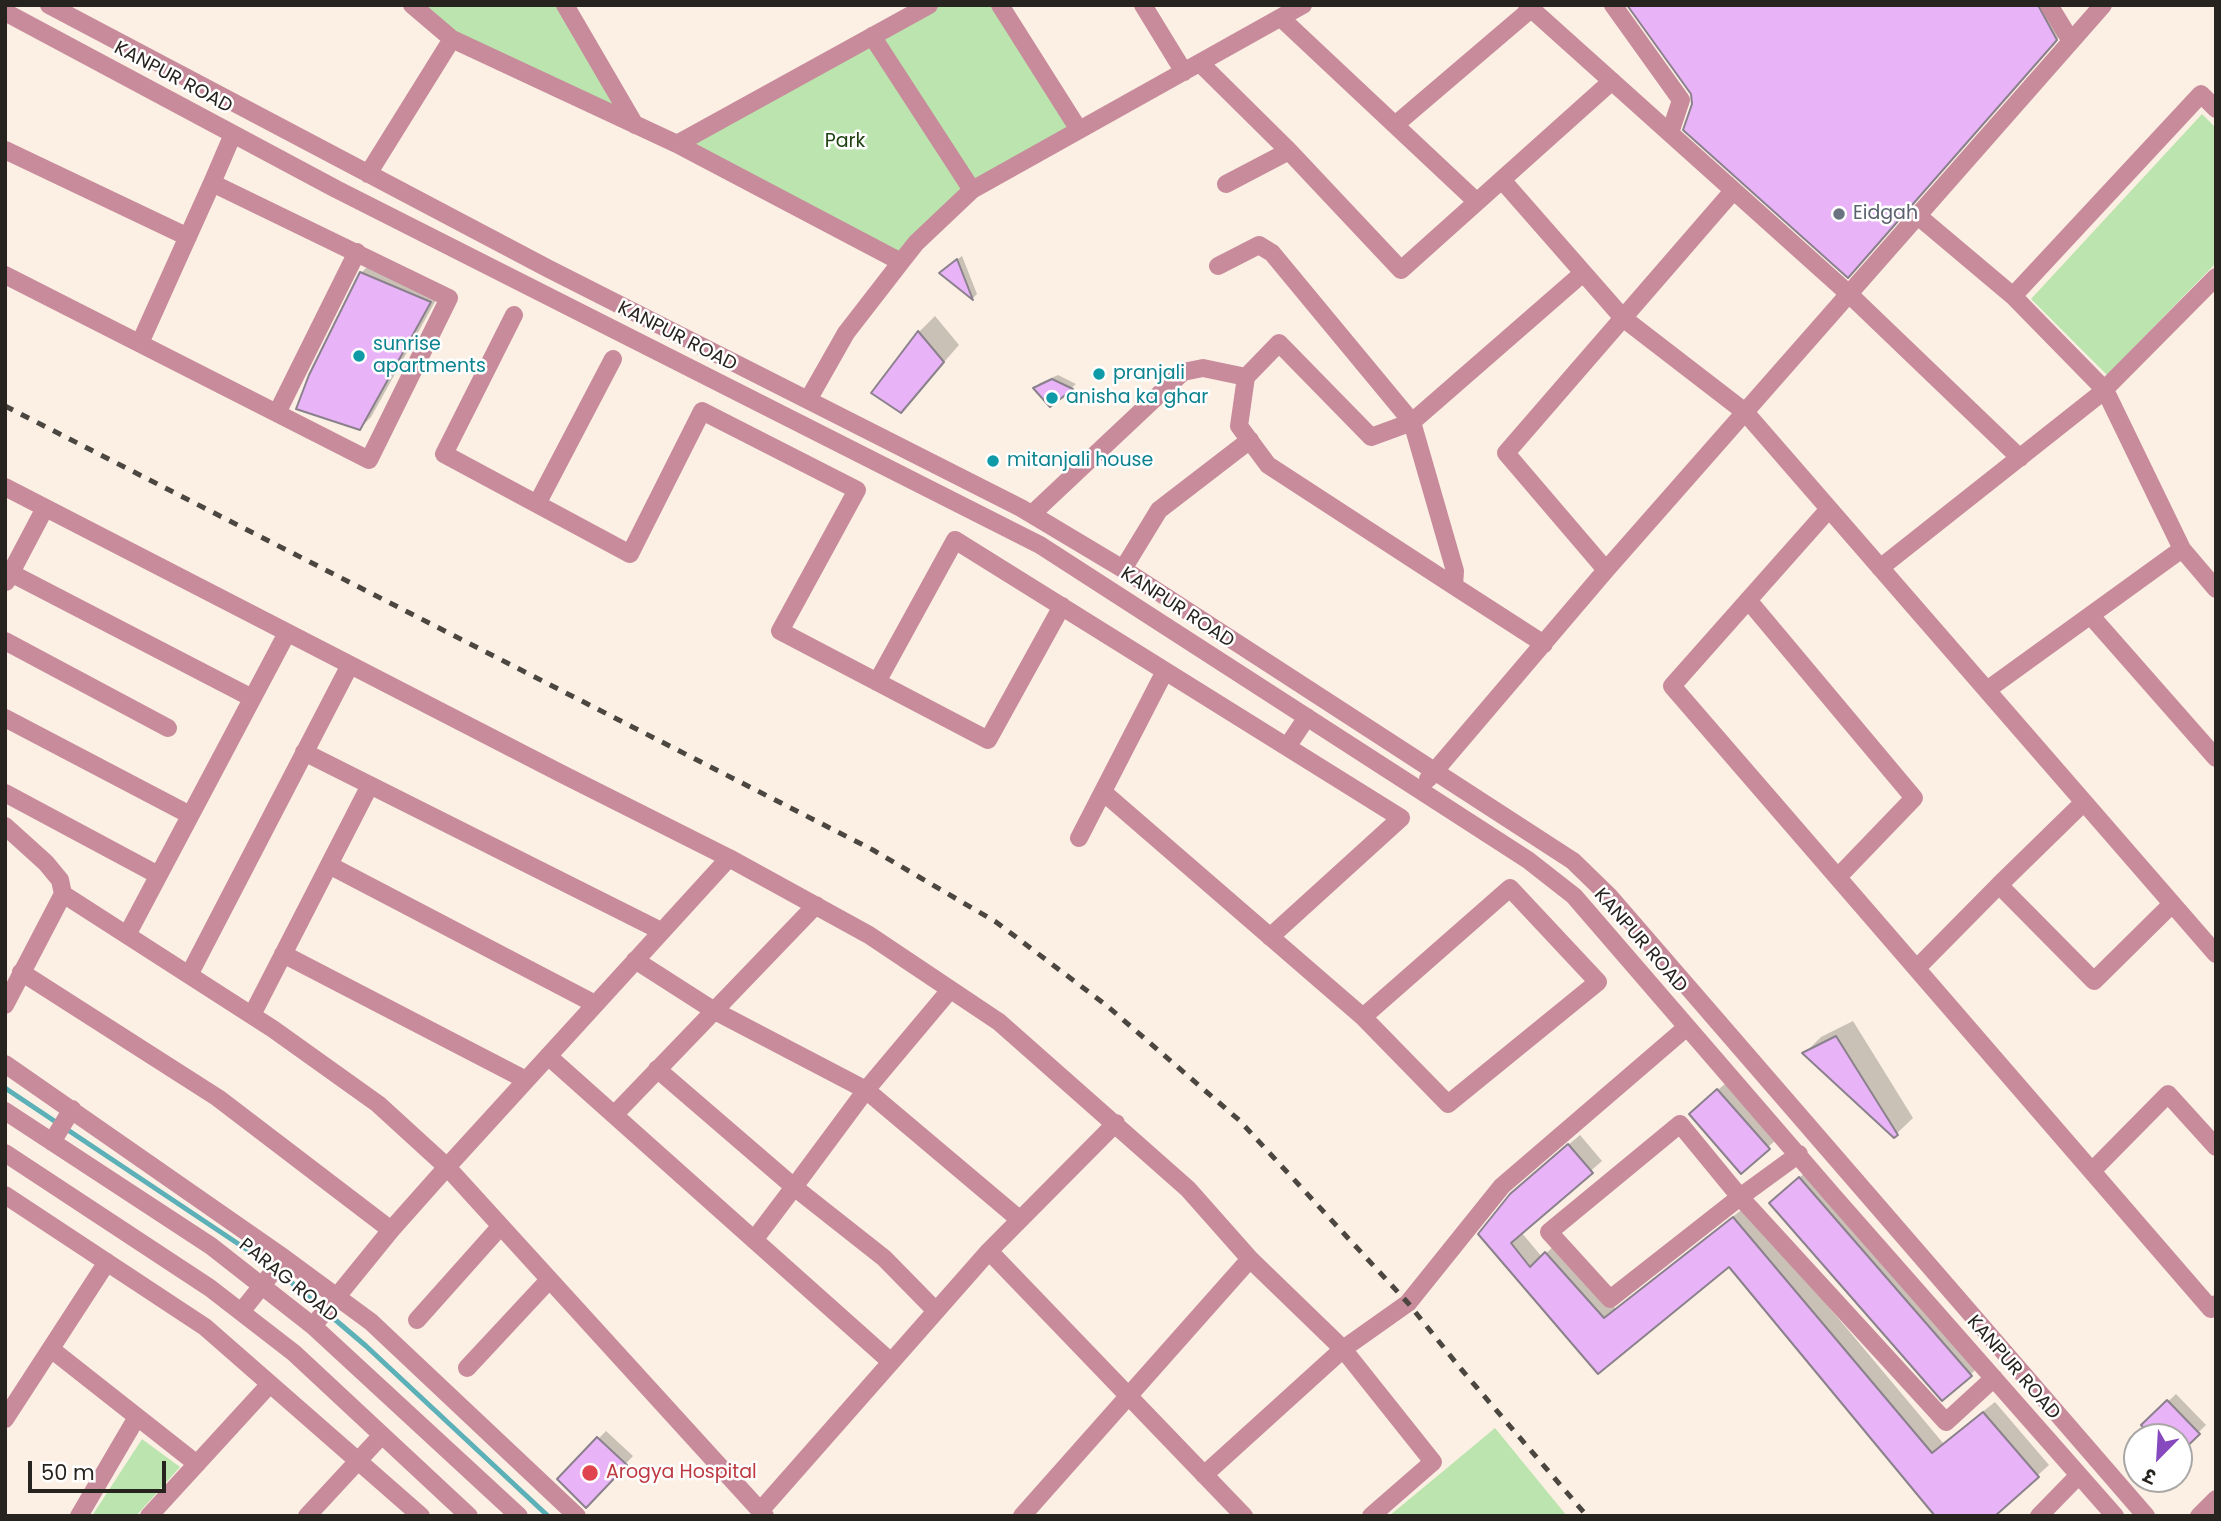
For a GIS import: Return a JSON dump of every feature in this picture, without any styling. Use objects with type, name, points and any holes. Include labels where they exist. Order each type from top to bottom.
[{"type":"street","points":[[48,5],[549,269],[1032,514],[1123,569],[1573,861],[1609,896],[2146,1516]]},
{"type":"street","points":[[412,5],[452,39],[677,144],[901,262]]},
{"type":"street","points":[[565,5],[635,125]]},
{"type":"street","points":[[677,144],[929,5]]},
{"type":"street","points":[[1000,5],[1079,130]]},
{"type":"street","points":[[1143,5],[1184,72]]},
{"type":"street","points":[[808,400],[846,333],[901,262],[916,243],[972,190],[1303,5]]},
{"type":"street","points":[[1613,5],[1681,100],[1670,133]]},
{"type":"street","points":[[2049,5],[2071,41]]},
{"type":"street","points":[[1419,790],[1606,570],[2103,5]]},
{"type":"street","points":[[1395,125],[1529,7],[1849,294],[2020,458]]},
{"type":"street","name":"KANPUR ROAD","points":[[5,12],[348,195],[1040,545],[1528,860],[1574,896],[2115,1516]]},
{"type":"street","points":[[1280,18],[1476,202]]},
{"type":"street","points":[[872,36],[972,190]]},
{"type":"street","points":[[368,174],[452,39]]},
{"type":"street","points":[[1200,63],[1289,151],[1401,270],[1612,81]]},
{"type":"street","points":[[2013,296],[2201,94],[2216,109]]},
{"type":"street","points":[[140,343],[233,134]]},
{"type":"street","points":[[5,150],[188,237]]},
{"type":"street","points":[[1226,184],[1289,151]]},
{"type":"street","points":[[1502,180],[1623,318],[1745,412],[2216,954]]},
{"type":"street","points":[[5,275],[369,460],[449,298],[212,183]]},
{"type":"street","points":[[1606,570],[1506,453],[1733,191]]},
{"type":"street","points":[[1918,216],[2013,296],[2105,390],[2182,549],[2216,589]]},
{"type":"street","points":[[1218,266],[1259,244],[1272,253],[1412,422],[1455,570],[1454,586]]},
{"type":"street","points":[[277,413],[357,252]]},
{"type":"street","points":[[1544,644],[1268,465],[1239,426],[1246,377],[1279,343],[1371,437],[1412,422],[1583,273]]},
{"type":"street","points":[[1880,568],[2105,390],[2216,277]]},
{"type":"street","points":[[514,315],[444,454],[630,554],[702,411],[857,490],[780,631],[988,740],[1062,606]]},
{"type":"street","points":[[537,504],[612,359]]},
{"type":"street","points":[[1032,514],[1183,372],[1203,368],[1246,377]]},
{"type":"street","points":[[778,412],[790,391]]},
{"type":"street","points":[[1123,569],[1159,510],[1250,440]]},
{"type":"street","points":[[878,463],[890,442]]},
{"type":"street","points":[[5,487],[729,858],[869,935],[999,1021],[1188,1189],[1250,1259],[1343,1349],[1433,1462],[1371,1516]]},
{"type":"street","points":[[45,508],[7,575],[252,698]]},
{"type":"street","points":[[1829,509],[1672,686],[2211,1309],[2216,1304]]},
{"type":"street","points":[[877,682],[955,540],[1401,818],[1270,937]]},
{"type":"street","points":[[1987,690],[2182,549]]},
{"type":"street","points":[[1748,600],[1914,798],[1838,877]]},
{"type":"street","points":[[2091,616],[2216,758]]},
{"type":"street","points":[[127,936],[286,633]]},
{"type":"street","points":[[5,641],[169,728]]},
{"type":"street","points":[[188,975],[349,665]]},
{"type":"street","points":[[1079,838],[1165,671]]},
{"type":"street","points":[[1287,747],[1307,717]]},
{"type":"street","points":[[5,718],[190,815]]},
{"type":"street","points":[[304,752],[661,932]]},
{"type":"street","points":[[252,1016],[370,786]]},
{"type":"street","points":[[1103,792],[1363,1017],[1448,1104],[1598,982],[1510,888],[1363,1017]]},
{"type":"street","points":[[5,793],[158,875]]},
{"type":"street","points":[[1917,968],[2084,802]]},
{"type":"street","points":[[5,826],[53,871],[60,880],[62,894],[5,1004]]},
{"type":"street","points":[[313,1326],[391,1230],[447,1167],[729,858]]},
{"type":"street","points":[[329,865],[595,1004]]},
{"type":"street","points":[[1999,885],[2094,981],[2172,904]]},
{"type":"street","points":[[62,894],[252,1016],[378,1104],[447,1167],[762,1513],[989,1251],[1115,1123]]},
{"type":"street","points":[[614,1115],[816,905]]},
{"type":"street","points":[[283,954],[526,1080]]},
{"type":"street","points":[[635,960],[713,1010],[866,1090],[1019,1219]]},
{"type":"street","points":[[21,972],[218,1098],[391,1230]]},
{"type":"street","points":[[754,1240],[866,1090],[950,990]]},
{"type":"street","points":[[1205,1475],[1343,1349],[1408,1303],[1502,1186],[1686,1027]]},
{"type":"street","points":[[548,1056],[891,1362]]},
{"type":"street","points":[[5,1064],[284,1258],[371,1322],[577,1516]]},
{"type":"street","points":[[657,1069],[794,1187],[884,1258],[936,1311]]},
{"type":"street","points":[[2092,1171],[2168,1094],[2216,1147]]},
{"type":"street","points":[[52,1142],[72,1110]]},
{"type":"street","name":"PARAG ROAD","points":[[5,1111],[211,1246],[262,1285],[313,1326],[519,1516]]},
{"type":"street","points":[[1799,1154],[1740,1197],[1610,1299],[1549,1232],[1680,1124],[1740,1197],[1946,1422],[1994,1378]]},
{"type":"street","points":[[5,1153],[210,1288],[294,1353],[469,1516]]},
{"type":"street","points":[[1823,1184],[1846,1170]]},
{"type":"street","points":[[5,1195],[205,1327],[421,1516]]},
{"type":"street","points":[[417,1320],[500,1227]]},
{"type":"street","points":[[989,1251],[1244,1516]]},
{"type":"street","points":[[241,1312],[284,1258]]},
{"type":"street","points":[[1022,1516],[1250,1259]]},
{"type":"street","points":[[5,1419],[107,1262]]},
{"type":"street","points":[[467,1368],[549,1280]]},
{"type":"street","points":[[51,1349],[197,1464]]},
{"type":"street","points":[[149,1516],[270,1384]]},
{"type":"street","points":[[79,1516],[137,1417]]},
{"type":"street","points":[[307,1516],[382,1435]]},
{"type":"street","points":[[2039,1516],[2079,1475]]},
{"type":"street","points":[[2200,1516],[2216,1499]]},
{"type":"green space","points":[[420,5],[559,5],[621,118],[452,39]]},
{"type":"green space","name":"Park","points":[[929,5],[1000,5],[1079,130],[972,190],[901,262],[677,144]]},
{"type":"green space","points":[[2202,114],[2216,128],[2216,263],[2107,375],[2031,299]]},
{"type":"green space","points":[[1495,1428],[1567,1516],[1389,1516],[1441,1473]]},
{"type":"green space","points":[[142,1439],[180,1467],[136,1516],[92,1516]]},
{"type":"building","name":"Eidgah","points":[[1627,5],[2038,5],[2057,40],[1848,278],[1683,130],[1692,104],[1691,94]]},
{"type":"building","points":[[957,259],[973,300],[939,273]]},
{"type":"building","name":"sunrise apartments","points":[[360,272],[431,302],[360,430],[296,409],[309,375]]},
{"type":"building","points":[[918,331],[944,362],[901,413],[871,393]]},
{"type":"building","name":"anisha ka ghar","points":[[1052,379],[1073,389],[1050,407],[1033,388]]},
{"type":"building","points":[[1836,1036],[1898,1135],[1894,1138],[1802,1053]]},
{"type":"building","points":[[1717,1089],[1770,1149],[1741,1174],[1689,1114]]},
{"type":"building","points":[[1568,1144],[1593,1173],[1511,1243],[1530,1267],[1545,1252],[1604,1318],[1733,1217],[1932,1453],[1983,1412],[2039,1477],[1995,1516],[1935,1516],[1729,1267],[1598,1374],[1478,1234],[1510,1194]]},
{"type":"building","points":[[1799,1177],[1972,1376],[1942,1401],[1769,1203]]},
{"type":"building","points":[[2167,1400],[2189,1423],[2143,1423]]},
{"type":"building","points":[[2193,1427],[2200,1434],[2193,1441]]},
{"type":"building","points":[[597,1437],[627,1465],[586,1508],[557,1479]]},
{"type":"waterway","points":[[5,1088],[261,1259]]},
{"type":"waterway","points":[[285,1277],[366,1346],[548,1516]]},
{"type":"railway","points":[[5,406],[873,850],[996,922],[1106,1005],[1239,1120],[1408,1303],[1587,1516]]},
{"type":"place","name":"Eidgah","points":[[1839,214]]},
{"type":"place","name":"sunrise apartments","points":[[359,356]]},
{"type":"place","name":"pranjali","points":[[1099,374]]},
{"type":"place","name":"anisha ka ghar","points":[[1052,398]]},
{"type":"place","name":"mitanjali house","points":[[993,461]]},
{"type":"place","name":"Arogya Hospital","points":[[590,1473]]}]
